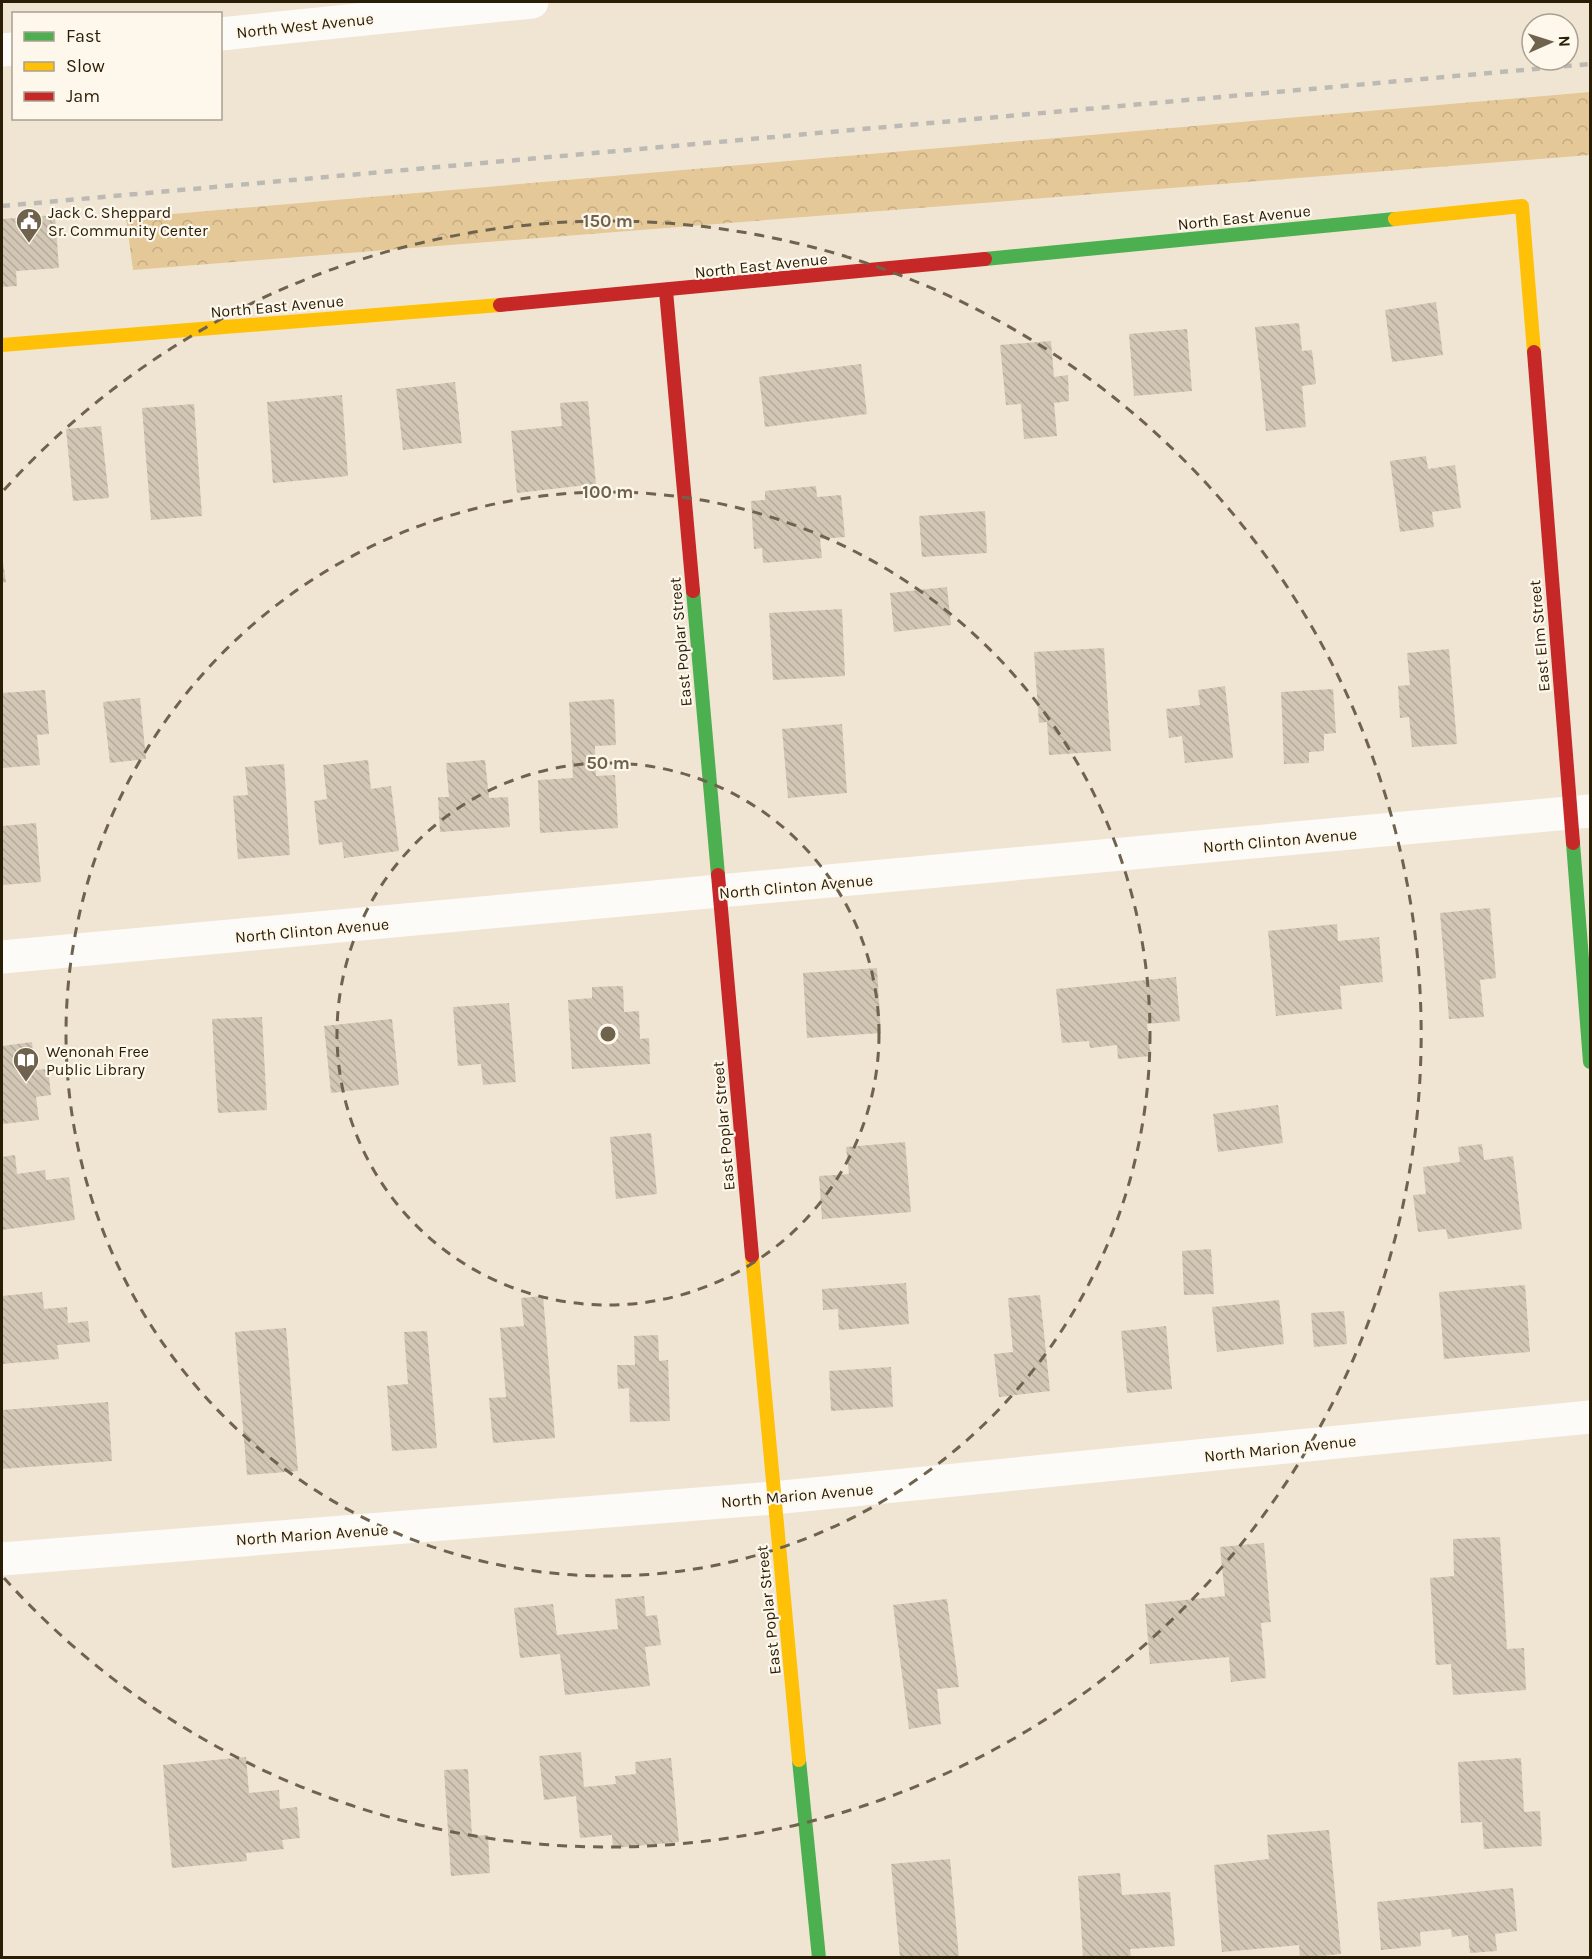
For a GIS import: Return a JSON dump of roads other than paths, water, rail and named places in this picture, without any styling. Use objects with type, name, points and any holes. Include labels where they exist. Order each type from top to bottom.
[{"type":"street","name":"North West Avenue","points":[[222,34],[532,2]]},
{"type":"street","name":"North East Avenue","points":[[2,345],[666,291],[1522,206]]},
{"type":"street","name":"East Elm Street","points":[[1522,206],[1580,812],[1590,1062]]},
{"type":"street","name":"East Poplar Street","points":[[666,291],[773,1498],[819,1958]]},
{"type":"street","name":"North Clinton Avenue","points":[[2,957],[1580,812]]},
{"type":"street","name":"North Marion Avenue","points":[[2,1558],[773,1498],[1590,1417]]},
{"type":"railway","points":[[2,206],[1590,64]]},
{"type":"place","name":"Jack C. Sheppard Sr. Community Center","points":[[29,244]]},
{"type":"place","name":"Wenonah Free Public Library","points":[[26,1083]]}]
